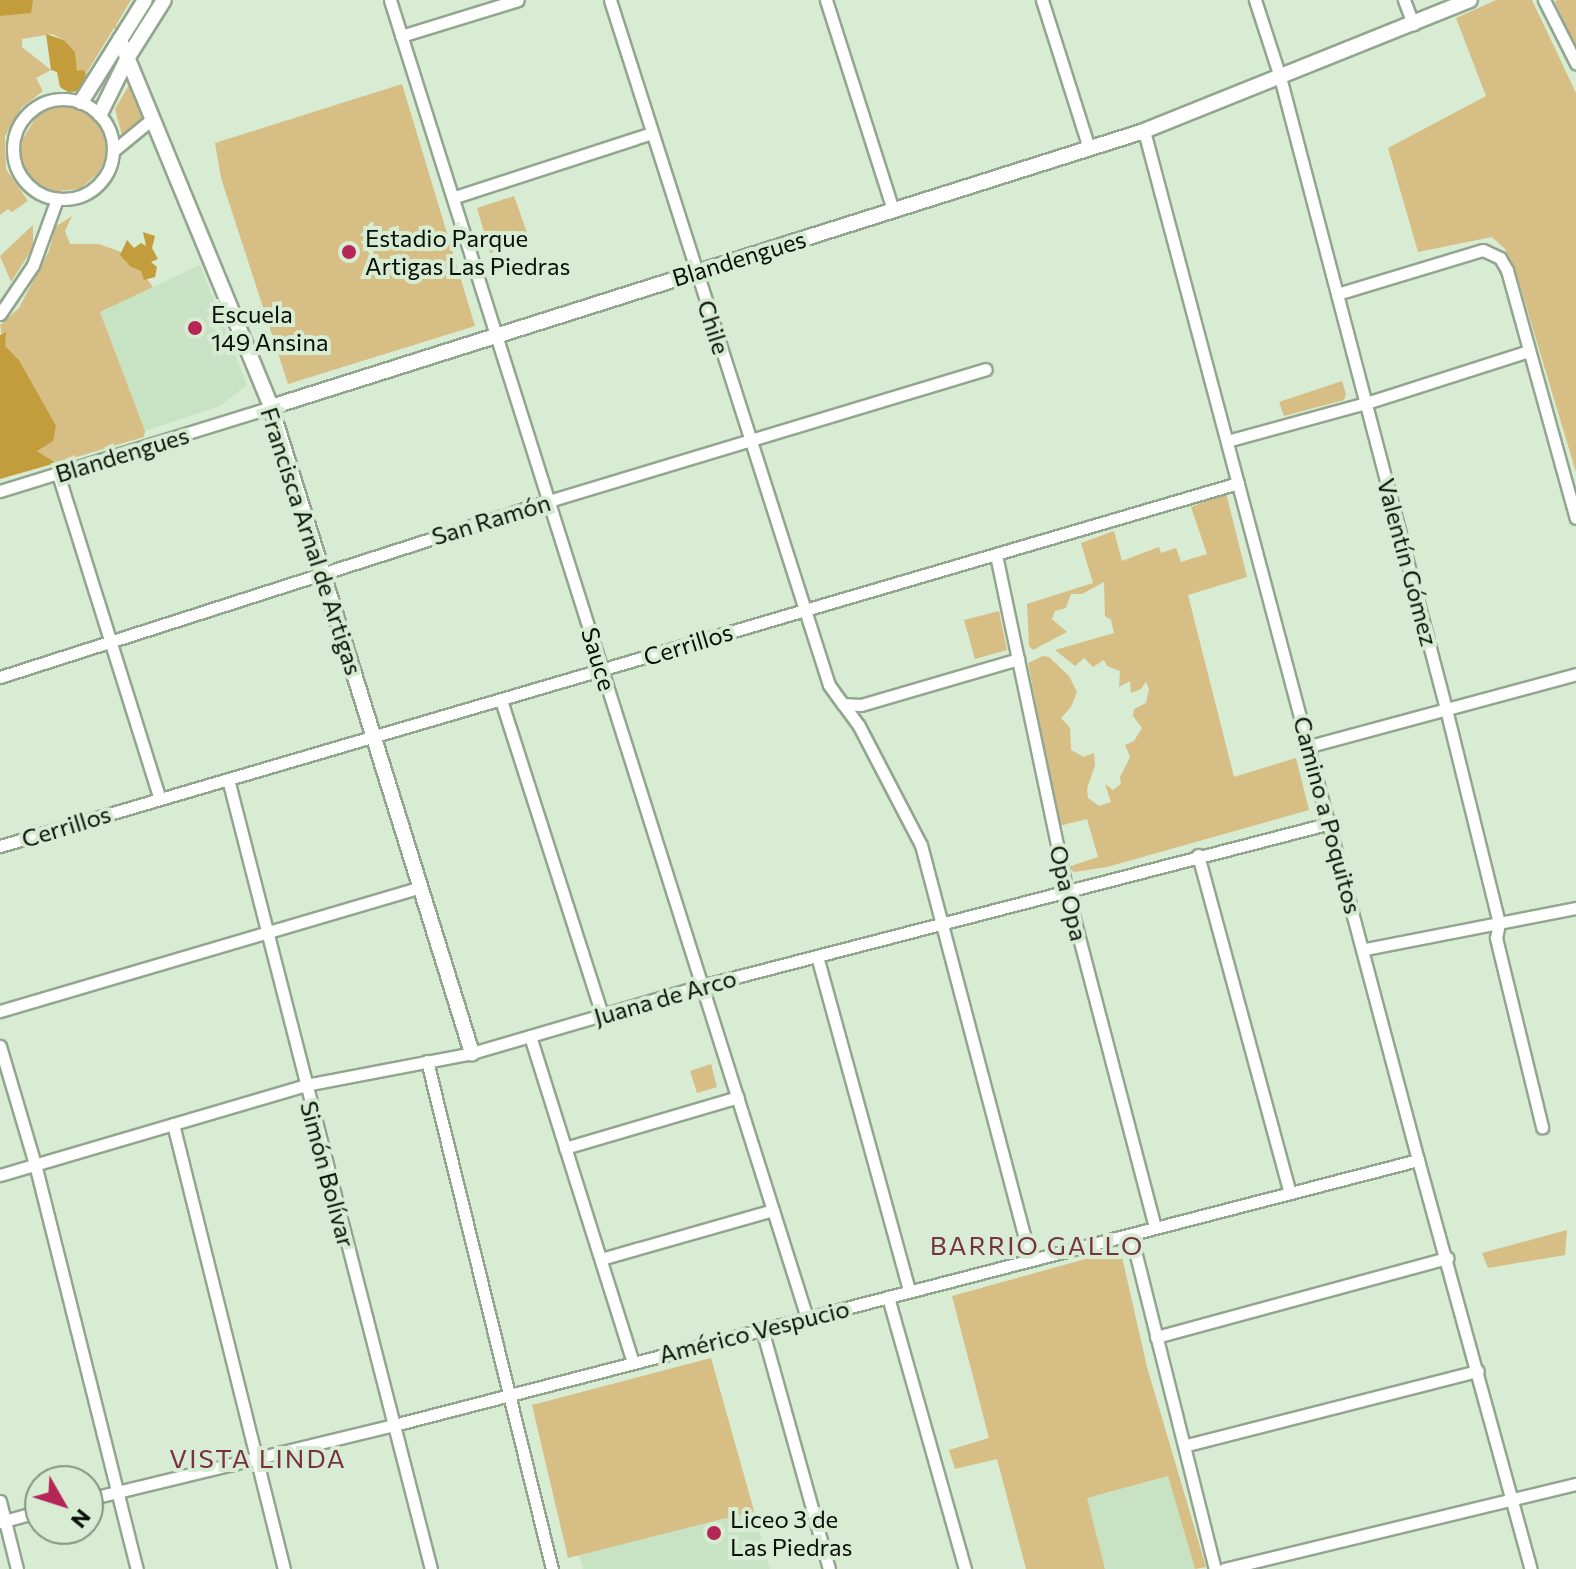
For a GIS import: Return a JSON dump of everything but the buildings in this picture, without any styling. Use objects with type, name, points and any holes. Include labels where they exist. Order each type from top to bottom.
[{"type":"street","points":[[81,102],[145,0]]},
{"type":"street","points":[[100,114],[128,57],[164,0]]},
{"type":"street","name":"Sauce","points":[[390,0],[455,197],[807,1318]]},
{"type":"street","points":[[401,36],[518,0]]},
{"type":"street","name":"Chile","points":[[610,0],[829,685],[859,726],[921,845],[1030,1259]]},
{"type":"street","points":[[826,0],[893,210]]},
{"type":"street","points":[[1042,0],[1089,148]]},
{"type":"street","name":"Valentín Gómez","points":[[1255,0],[1280,77],[1446,709],[1499,923],[1496,938],[1542,1127]]},
{"type":"street","points":[[1404,0],[1413,24]]},
{"type":"street","name":"Blandengues","points":[[0,491],[1144,131],[1470,0]]},
{"type":"street","points":[[1544,0],[1576,63]]},
{"type":"street","name":"Francisca Arnal de Artigas","points":[[120,40],[271,407],[472,1053]]},
{"type":"street","points":[[52,100],[81,102],[100,114],[112,138],[113,151],[110,167],[89,192],[57,199],[43,195],[23,179],[13,155],[14,140],[27,114],[52,100]]},
{"type":"street","points":[[113,151],[152,119]]},
{"type":"street","name":"Camino a Poquitos","points":[[1144,131],[1365,949],[1418,1160],[1531,1569]]},
{"type":"street","points":[[455,197],[652,133]]},
{"type":"street","points":[[0,314],[33,265],[57,199]]},
{"type":"street","points":[[1337,294],[1483,250],[1492,253],[1507,270],[1576,518]]},
{"type":"street","points":[[1227,441],[1366,403],[1529,351]]},
{"type":"street","name":"San Ramón","points":[[0,677],[549,501],[985,369]]},
{"type":"street","points":[[58,474],[159,797]]},
{"type":"street","name":"Cerrillos","points":[[0,846],[1238,483]]},
{"type":"street","name":"Opa Opa","points":[[996,555],[1066,888],[1155,1228]]},
{"type":"street","points":[[843,704],[861,705],[1018,659]]},
{"type":"street","points":[[1310,746],[1576,674]]},
{"type":"street","points":[[501,700],[602,1014]]},
{"type":"street","name":"Simón Bolívar","points":[[228,779],[431,1569]]},
{"type":"street","name":"Juana de Arco","points":[[0,1175],[305,1085],[472,1053],[701,986],[940,925],[1066,888],[1331,823]]},
{"type":"street","points":[[1198,855],[1290,1193]]},
{"type":"street","points":[[0,1011],[420,887]]},
{"type":"street","points":[[1365,949],[1576,908]]},
{"type":"street","points":[[817,956],[909,1291]]},
{"type":"street","points":[[530,1036],[633,1362]]},
{"type":"street","points":[[0,1046],[35,1164],[137,1569]]},
{"type":"street","points":[[427,1061],[552,1569]]},
{"type":"street","points":[[565,1148],[738,1097]]},
{"type":"street","points":[[173,1124],[284,1569]]},
{"type":"street","name":"Américo Vespucio","points":[[104,1495],[394,1425],[1418,1160]]},
{"type":"street","points":[[601,1259],[773,1210]]},
{"type":"street","points":[[1131,1235],[1187,1445],[1215,1569]]},
{"type":"street","points":[[1156,1337],[1447,1258]]},
{"type":"street","points":[[888,1297],[965,1569]]},
{"type":"street","points":[[762,1329],[829,1569]]},
{"type":"street","points":[[1187,1445],[1478,1371]]},
{"type":"street","points":[[1224,1569],[1576,1484]]},
{"type":"street","points":[[0,1501],[2,1521],[17,1569]]},
{"type":"street","points":[[2,1521],[24,1515]]},
{"type":"shaded area","points":[[0,0],[33,0],[31,13],[0,16]]},
{"type":"shaded area","points":[[33,0],[131,0],[116,25],[119,35],[114,28],[87,72],[91,79],[88,84],[77,72],[75,52],[64,40],[52,34],[22,39],[22,47],[51,70],[36,78],[43,91],[21,108],[5,136],[6,169],[28,201],[12,212],[8,209],[0,215],[0,16]]},
{"type":"shaded area","points":[[1496,0],[1532,0],[1576,93],[1576,472],[1514,266],[1505,249],[1492,237],[1418,252],[1388,148],[1486,96],[1456,18]]},
{"type":"shaded area","points":[[1576,0],[1576,48],[1555,2]]},
{"type":"shaded area","points":[[46,34],[64,40],[75,52],[77,71],[84,70],[88,84],[81,91],[68,92],[60,87],[57,72],[51,70]]},
{"type":"shaded area","name":"Estadio Parque Artigas Las Piedras","points":[[402,84],[475,326],[288,384],[221,178],[215,143]]},
{"type":"shaded area","points":[[129,85],[142,118],[122,135],[115,109]]},
{"type":"shaded area","points":[[65,101],[102,124],[108,141],[107,156],[98,173],[80,189],[49,192],[27,176],[20,159],[22,140],[40,111]]},
{"type":"shaded area","points":[[514,196],[530,241],[490,253],[477,208]]},
{"type":"shaded area","points":[[72,216],[65,231],[70,244],[99,244],[124,253],[131,267],[141,271],[153,287],[100,312],[145,431],[144,437],[56,463],[37,451],[42,405],[19,360],[4,346],[0,325],[19,308],[49,251],[55,227]]},
{"type":"shaded area","points":[[33,225],[33,248],[11,282],[0,256]]},
{"type":"shaded area","points":[[143,232],[155,236],[152,248],[158,259],[151,262],[157,267],[155,277],[144,280],[141,271],[131,267],[120,255],[127,240],[134,248],[141,243],[146,246]]},
{"type":"shaded area","points":[[200,265],[247,385],[220,406],[145,431],[100,312]]},
{"type":"shaded area","points":[[6,332],[5,346],[19,360],[56,426],[53,441],[37,451],[56,463],[0,479],[0,335]]},
{"type":"shaded area","points":[[1342,381],[1346,394],[1344,400],[1284,416],[1279,402]]},
{"type":"shaded area","points":[[1226,493],[1247,577],[1188,595],[1234,777],[1296,758],[1309,810],[1107,867],[1074,872],[1068,867],[1098,857],[1087,819],[1059,826],[1028,663],[1043,656],[1049,657],[1069,676],[1077,692],[1071,707],[1061,718],[1070,728],[1071,750],[1084,757],[1094,753],[1095,765],[1087,789],[1088,798],[1099,806],[1111,802],[1105,784],[1113,790],[1121,784],[1120,777],[1130,757],[1125,745],[1134,741],[1142,728],[1133,716],[1134,709],[1146,703],[1149,689],[1146,682],[1141,689],[1131,693],[1130,681],[1119,687],[1120,671],[1107,666],[1104,660],[1093,667],[1084,658],[1075,666],[1055,650],[1114,633],[1111,620],[1105,616],[1104,582],[1082,594],[1071,594],[1066,608],[1055,611],[1052,619],[1067,632],[1033,650],[1029,646],[1027,604],[1093,583],[1081,543],[1114,531],[1122,561],[1159,547],[1161,553],[1176,548],[1181,562],[1207,554],[1191,507]]},
{"type":"shaded area","points":[[999,611],[1007,650],[975,659],[964,620]]},
{"type":"shaded area","points":[[711,1064],[717,1087],[697,1093],[690,1071]]},
{"type":"shaded area","points":[[1567,1230],[1565,1255],[1488,1268],[1482,1253]]},
{"type":"shaded area","points":[[1111,1252],[1122,1257],[1147,1367],[1206,1567],[1195,1569],[1168,1476],[1087,1498],[1105,1569],[1026,1569],[997,1459],[955,1469],[949,1450],[989,1438],[952,1296]]},
{"type":"shaded area","points":[[711,1358],[754,1511],[568,1558],[532,1405]]},
{"type":"shaded area","points":[[1168,1476],[1195,1569],[1104,1569],[1087,1498]]},
{"type":"shaded area","name":"Liceo 3 de Las Piedras","points":[[754,1511],[770,1569],[583,1569],[579,1555]]},
{"type":"place","name":"Estadio Parque Artigas Las Piedras","points":[[349,252]]},
{"type":"place","name":"Escuela 149 Ansina","points":[[195,328]]},
{"type":"place","name":"Liceo 3 de Las Piedras","points":[[714,1533]]},
{"type":"district","name":"BARRIO GALLO","points":[[1037,1245]]},
{"type":"district","name":"VISTA LINDA","points":[[258,1458]]}]
